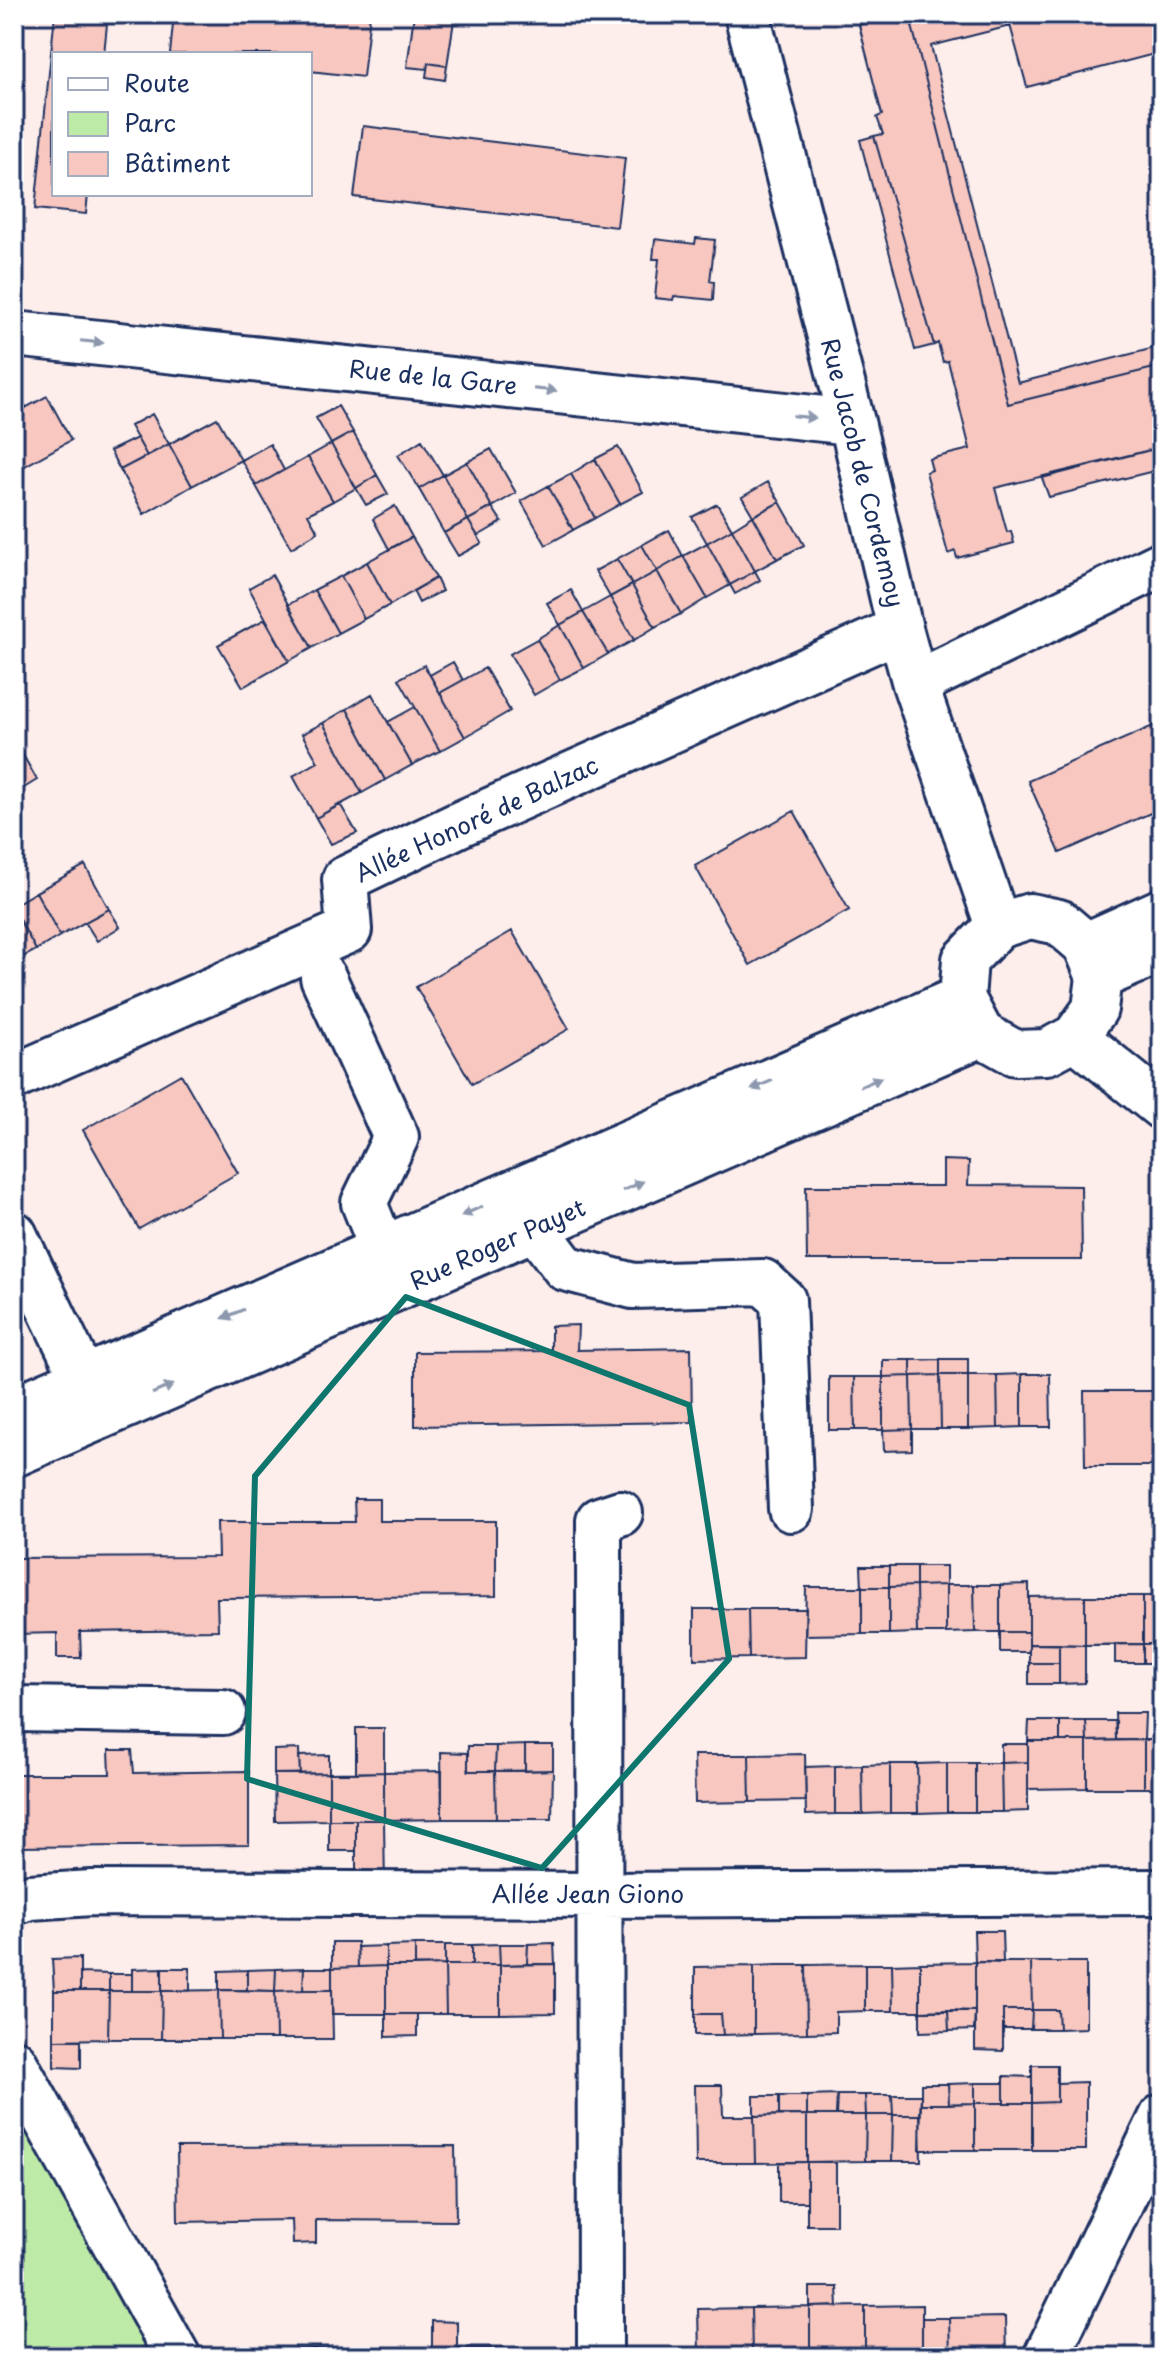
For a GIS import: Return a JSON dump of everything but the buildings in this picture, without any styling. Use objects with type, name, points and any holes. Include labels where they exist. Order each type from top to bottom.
[{"type":"street","name":"Rue Jacob de Cordemoy","points":[[747,14],[852,422],[915,684],[998,926]]},
{"type":"street","name":"Rue de la Gare","points":[[14,334],[852,422]]},
{"type":"street","points":[[915,684],[1162,564]]},
{"type":"street","name":"Allée Honoré de Balzac","points":[[14,1077],[349,930],[345,879],[477,816],[900,629]]},
{"type":"street","points":[[1093,961],[1162,911]]},
{"type":"street","points":[[1030,916],[1059,922],[1093,961],[1095,1009],[1075,1037],[1047,1052],[1015,1053],[971,1016],[965,960],[998,926],[1030,916]]},
{"type":"street","points":[[1093,961],[1162,950]]},
{"type":"street","points":[[323,977],[396,1137],[364,1203],[390,1269]]},
{"type":"street","name":"Rue Roger Payet","points":[[14,1454],[93,1396],[971,1016]]},
{"type":"street","points":[[1075,1037],[1162,1107]]},
{"type":"street","points":[[529,1209],[565,1268],[633,1286],[763,1282],[783,1300],[791,1509]]},
{"type":"street","points":[[14,1234],[93,1396]]},
{"type":"street","name":"Rue Roger Payet","points":[[14,1409],[93,1396]]},
{"type":"street","points":[[600,2357],[599,1520],[620,1513]]},
{"type":"street","points":[[14,1709],[223,1712]]},
{"type":"street","name":"Allée Jean Giono","points":[[14,1902],[30,1897],[92,1893],[599,1895],[1162,1892]]},
{"type":"street","points":[[14,2062],[178,2357]]},
{"type":"street","points":[[1046,2357],[1162,2117]]},
{"type":"highlighted area","points":[[406,1297],[689,1405],[729,1659],[542,1868],[247,1779],[255,1476]]},
{"type":"green space","points":[[14,2103],[156,2357],[14,2357]]}]
